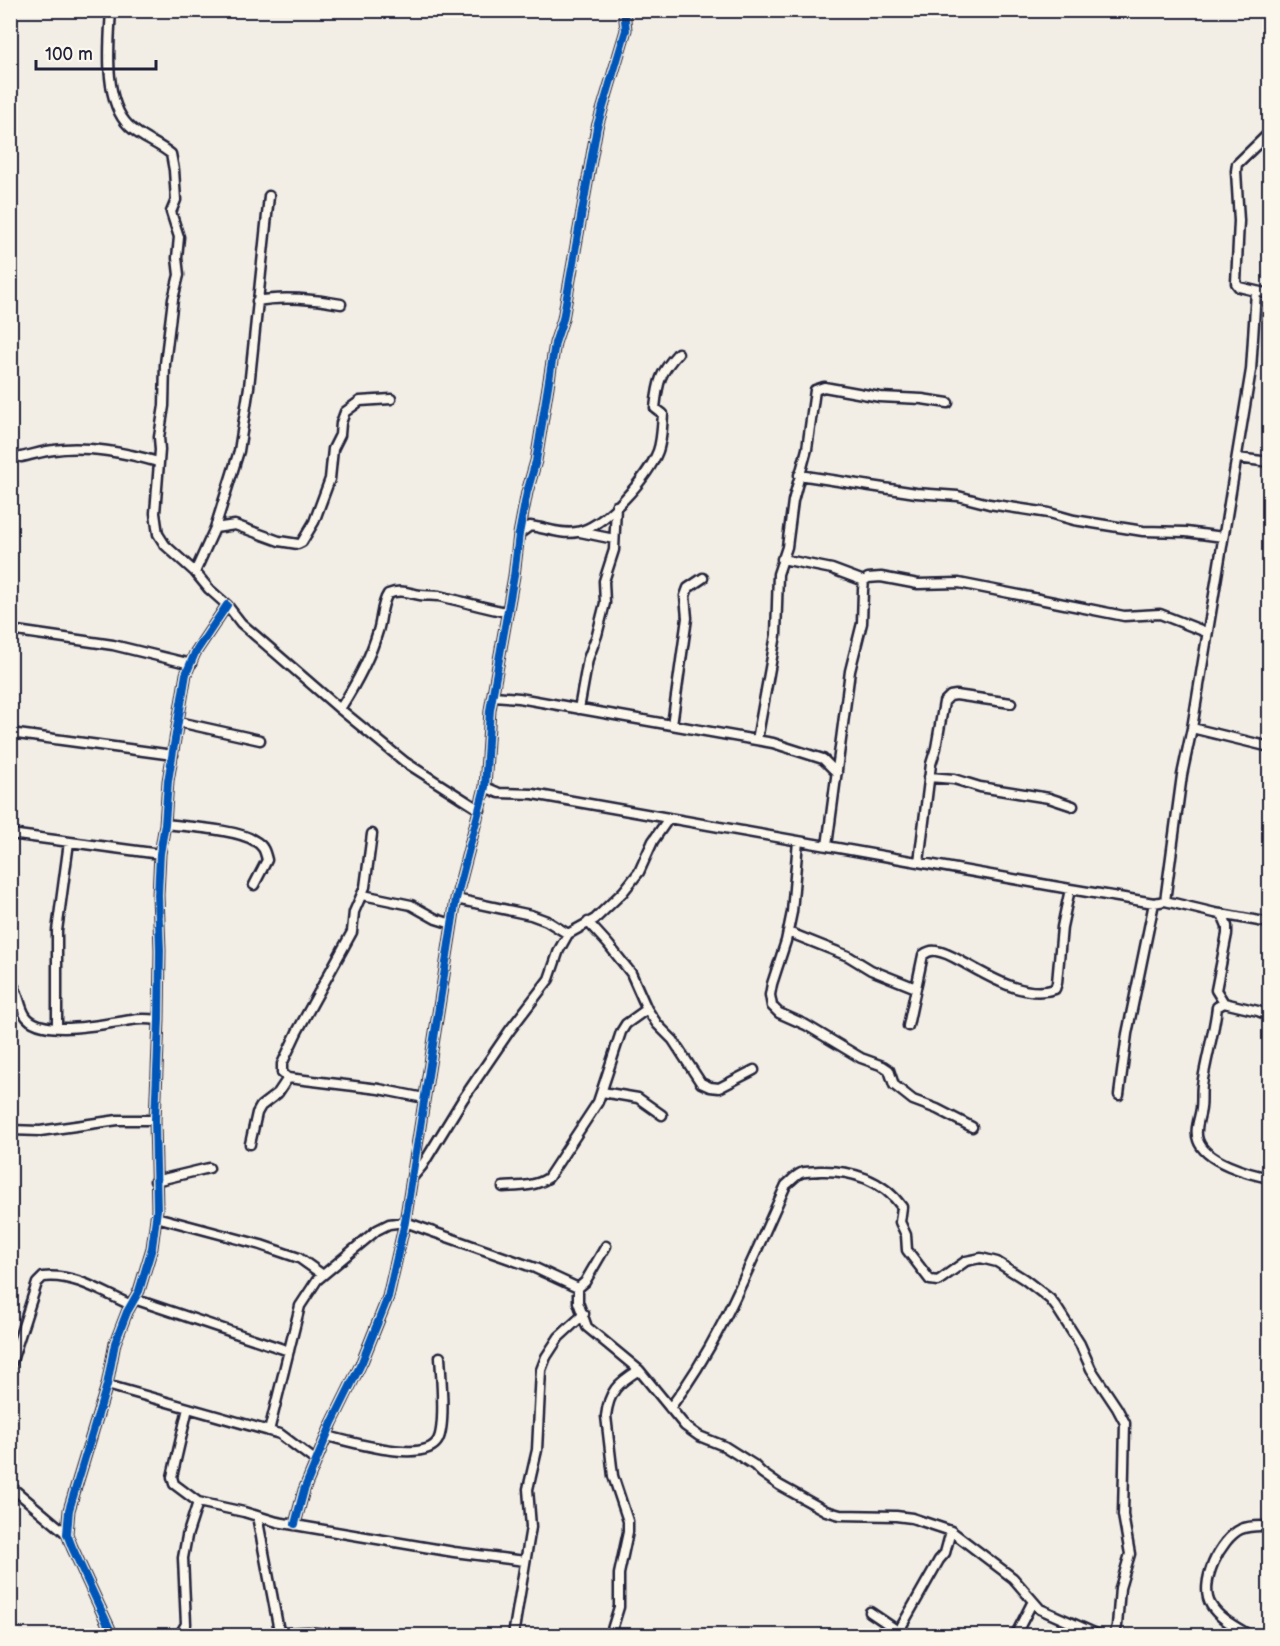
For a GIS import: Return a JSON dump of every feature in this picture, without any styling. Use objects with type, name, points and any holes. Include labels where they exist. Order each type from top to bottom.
[{"type":"street","points":[[111,10],[109,59],[115,103],[130,128],[171,154],[174,170],[176,200],[171,213],[179,237],[177,258],[179,275],[173,298],[165,364],[164,405],[159,430],[155,513],[158,534],[165,545],[195,572],[209,590],[227,604],[241,623],[340,709],[405,762],[481,806]]},
{"type":"street","points":[[295,1524],[304,1490],[363,1362],[388,1298],[405,1222],[456,899],[485,787],[490,710],[519,534],[536,461],[553,352],[563,319],[597,127],[626,30],[624,10]]},
{"type":"street","points":[[1269,132],[1240,159],[1236,171],[1239,221],[1236,283],[1239,287],[1269,293]]},
{"type":"street","points":[[195,572],[215,528],[239,451],[249,387],[269,196]]},
{"type":"street","points":[[1165,901],[1182,775],[1192,728],[1251,370],[1256,291]]},
{"type":"street","points":[[257,301],[311,298],[341,304]]},
{"type":"street","points":[[579,532],[603,518],[616,506],[639,481],[658,452],[663,414],[655,408],[657,388],[664,368],[678,353]]},
{"type":"street","points":[[757,740],[776,635],[778,574],[787,547],[799,475],[811,425],[813,395],[818,388],[948,403]]},
{"type":"street","points":[[215,528],[235,525],[279,541],[298,544],[302,542],[314,522],[330,479],[333,448],[340,435],[340,423],[345,412],[360,401],[391,399]]},
{"type":"street","points":[[21,457],[55,450],[78,449],[141,457],[158,462]]},
{"type":"street","points":[[1237,458],[1269,462]]},
{"type":"street","points":[[799,475],[916,493],[951,495],[989,504],[1049,513],[1074,520],[1143,531],[1186,532],[1223,537]]},
{"type":"street","points":[[579,709],[588,658],[605,603],[604,581],[612,561],[616,506]]},
{"type":"street","points":[[519,534],[531,526],[614,538]]},
{"type":"street","points":[[782,559],[832,569],[864,582]]},
{"type":"street","points":[[827,846],[850,672],[862,623],[864,582],[868,578],[881,577],[918,584],[959,583],[1124,616],[1160,614],[1206,632]]},
{"type":"street","points":[[672,725],[687,618],[685,596],[688,588],[702,578]]},
{"type":"street","points":[[340,709],[364,669],[388,594],[405,591],[507,612]]},
{"type":"street","points":[[67,1534],[69,1510],[107,1384],[115,1342],[146,1274],[152,1248],[156,1217],[155,1120],[160,950],[158,895],[168,781],[186,674],[195,653],[227,604]]},
{"type":"street","points":[[10,630],[113,645],[191,664]]},
{"type":"street","points":[[920,862],[929,777],[942,706],[946,699],[956,695],[1011,703]]},
{"type":"street","points":[[493,696],[519,698],[773,743],[823,759],[837,773]]},
{"type":"street","points":[[178,722],[260,740]]},
{"type":"street","points":[[1192,728],[1269,747]]},
{"type":"street","points":[[10,733],[172,755]]},
{"type":"street","points":[[823,759],[841,752]]},
{"type":"street","points":[[929,777],[954,779],[980,787],[1049,798],[1073,806]]},
{"type":"street","points":[[485,787],[499,793],[532,794],[1070,889],[1154,903],[1165,901],[1269,923]]},
{"type":"street","points":[[481,806],[499,793]]},
{"type":"street","points":[[412,1178],[510,1030],[549,979],[559,950],[568,934],[607,909],[639,872],[653,841],[669,818]]},
{"type":"street","points":[[165,824],[240,834],[255,840],[265,849],[267,860],[254,885]]},
{"type":"street","points":[[10,834],[160,854]]},
{"type":"street","points":[[372,834],[363,895],[354,912],[350,937],[297,1032],[282,1064],[282,1074],[288,1078],[379,1089],[424,1098]]},
{"type":"street","points":[[798,841],[792,912],[772,984],[770,995],[772,1006],[779,1013],[806,1025],[861,1058],[883,1066],[889,1070],[894,1085],[913,1100],[937,1109],[972,1127]]},
{"type":"street","points":[[57,1027],[57,931],[69,842]]},
{"type":"street","points":[[908,1026],[923,955],[928,951],[936,951],[953,957],[1009,986],[1046,992],[1055,989],[1058,983],[1062,927],[1070,889]]},
{"type":"street","points":[[363,895],[411,905],[436,919],[452,924]]},
{"type":"street","points":[[456,899],[531,915],[548,921],[568,934]]},
{"type":"street","points":[[1119,1095],[1126,1034],[1154,903]]},
{"type":"street","points":[[1222,914],[1227,926],[1227,934],[1216,990],[1224,1003]]},
{"type":"street","points":[[588,922],[631,973],[647,1009],[657,1024],[673,1040],[701,1083],[719,1088],[754,1070]]},
{"type":"street","points":[[788,932],[848,956],[871,970],[916,988]]},
{"type":"street","points":[[10,981],[17,989],[25,1015],[43,1026],[81,1027],[141,1019],[159,1020]]},
{"type":"street","points":[[1269,1016],[1224,1003],[1217,1007],[1203,1079],[1197,1138],[1204,1149],[1221,1162],[1242,1171],[1269,1178]]},
{"type":"street","points":[[503,1187],[540,1183],[548,1178],[587,1121],[602,1092],[621,1032],[626,1024],[647,1009]]},
{"type":"street","points":[[250,1144],[257,1113],[261,1106],[278,1093],[288,1078]]},
{"type":"street","points":[[602,1092],[638,1098],[662,1115]]},
{"type":"street","points":[[10,1130],[40,1131],[118,1120],[155,1120]]},
{"type":"street","points":[[155,1181],[209,1168]]},
{"type":"street","points":[[670,1408],[689,1383],[713,1342],[786,1185],[800,1173],[810,1172],[853,1173],[867,1178],[889,1193],[902,1207],[900,1222],[906,1235],[907,1250],[930,1280],[938,1281],[973,1259],[989,1259],[1024,1279],[1050,1299],[1067,1323],[1091,1369],[1117,1408],[1125,1423],[1123,1515],[1130,1554],[1120,1588],[1117,1626],[1114,1635]]},
{"type":"street","points":[[1269,1187],[1269,1193]]},
{"type":"street","points":[[156,1217],[271,1248],[299,1258],[323,1275]]},
{"type":"street","points":[[269,1431],[300,1306],[308,1292],[323,1275],[377,1230],[389,1224],[405,1222],[535,1268],[578,1288]]},
{"type":"street","points":[[606,1246],[585,1282],[578,1288],[578,1302],[587,1328],[639,1370],[685,1426],[699,1436],[724,1446],[754,1465],[779,1485],[826,1511],[840,1515],[912,1518],[951,1531],[1013,1578],[1040,1609],[1101,1635]]},
{"type":"street","points":[[10,1367],[37,1283],[43,1277],[64,1278],[89,1285],[133,1302],[289,1351]]},
{"type":"street","points":[[513,1635],[531,1518],[528,1489],[537,1450],[541,1370],[559,1336],[584,1314]]},
{"type":"street","points":[[327,1436],[395,1451],[433,1446],[438,1440],[440,1431],[442,1392],[440,1357]]},
{"type":"street","points":[[610,1635],[619,1607],[619,1574],[628,1532],[628,1521],[613,1476],[606,1416],[607,1407],[618,1385],[639,1370]]},
{"type":"street","points":[[107,1384],[280,1434],[316,1461]]},
{"type":"street","points":[[188,1408],[172,1477],[174,1484],[198,1502],[277,1522],[454,1552],[525,1561]]},
{"type":"street","points":[[10,1486],[67,1534],[113,1635]]},
{"type":"street","points":[[179,1635],[186,1624],[183,1558],[187,1536],[198,1502]]},
{"type":"street","points":[[257,1516],[280,1634],[308,1632],[342,1635]]},
{"type":"street","points":[[1251,1635],[1227,1621],[1210,1604],[1207,1595],[1208,1575],[1226,1542],[1239,1530],[1251,1526],[1268,1526]]},
{"type":"street","points":[[870,1612],[897,1633],[945,1553],[951,1531]]},
{"type":"street","points":[[1015,1635],[1033,1601]]},
{"type":"cycle path","points":[[295,1524],[304,1490],[332,1423],[362,1362],[388,1297],[405,1222],[456,899],[485,787],[490,710],[514,576],[519,534],[536,461],[555,343],[563,319],[597,127],[626,30],[624,10]]},
{"type":"cycle path","points":[[113,1636],[67,1534],[69,1510],[107,1385],[115,1343],[127,1312],[139,1291],[152,1248],[157,1210],[155,1120],[160,950],[158,895],[168,781],[186,674],[195,653],[227,605]]}]
